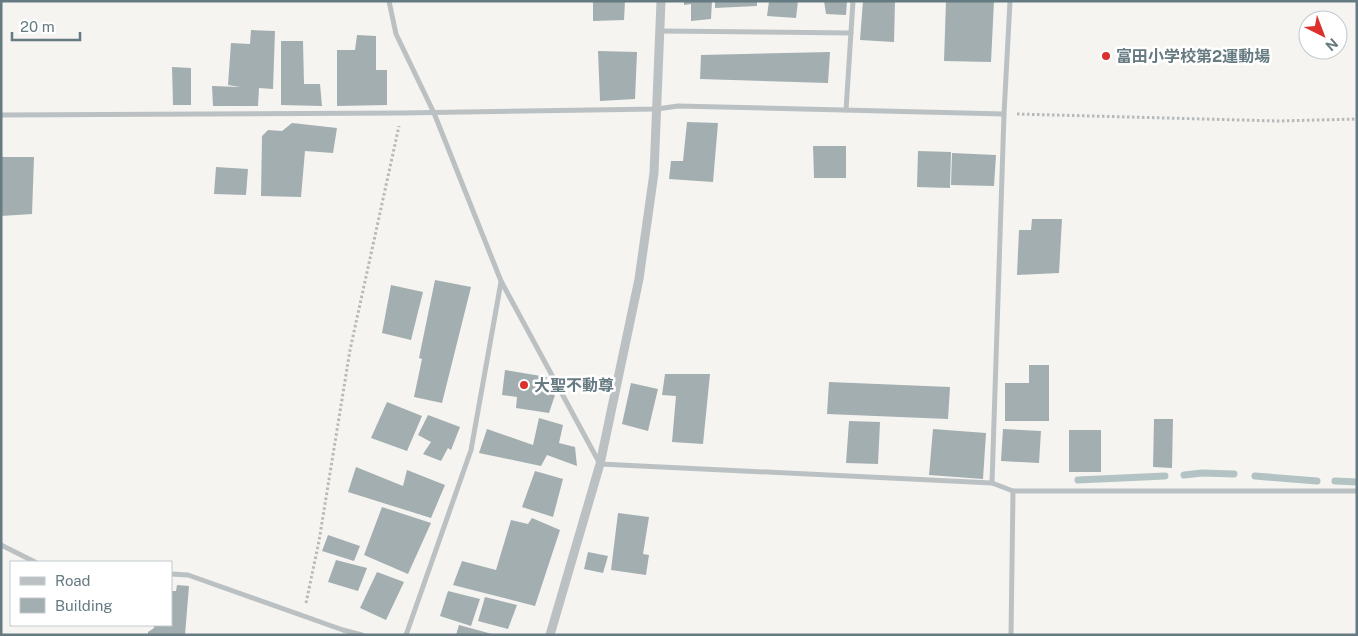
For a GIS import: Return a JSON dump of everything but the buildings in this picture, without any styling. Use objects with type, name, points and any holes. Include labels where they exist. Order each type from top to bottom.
[{"type":"street","points":[[389,1],[396,34],[434,113],[501,281],[600,464]]},
{"type":"street","points":[[550,635],[600,464],[639,279],[654,173],[662,1]]},
{"type":"street","points":[[846,110],[854,1]]},
{"type":"street","points":[[992,483],[1004,114],[1010,1]]},
{"type":"street","points":[[660,31],[851,33]]},
{"type":"street","points":[[1,115],[434,113],[657,109],[678,106],[1004,114]]},
{"type":"street","points":[[406,635],[471,450],[501,281]]},
{"type":"street","points":[[600,464],[992,483],[1013,491],[1357,490]]},
{"type":"street","points":[[1011,635],[1013,491]]},
{"type":"street","points":[[1,545],[33,561]]},
{"type":"street","points":[[172,574],[188,575],[362,635]]},
{"type":"path","points":[[304,616],[319,541],[350,350],[402,113]]},
{"type":"path","points":[[1004,114],[1278,121],[1357,119]]},
{"type":"waterway","points":[[1184,475],[1202,473],[1234,474]]},
{"type":"waterway","points":[[1078,480],[1165,476]]},
{"type":"waterway","points":[[1255,476],[1317,481]]},
{"type":"waterway","points":[[1335,481],[1357,482]]},
{"type":"place","name":"富田小学校第2運動場","points":[[1106,56]]},
{"type":"place","name":"大聖不動尊","points":[[524,385]]}]
